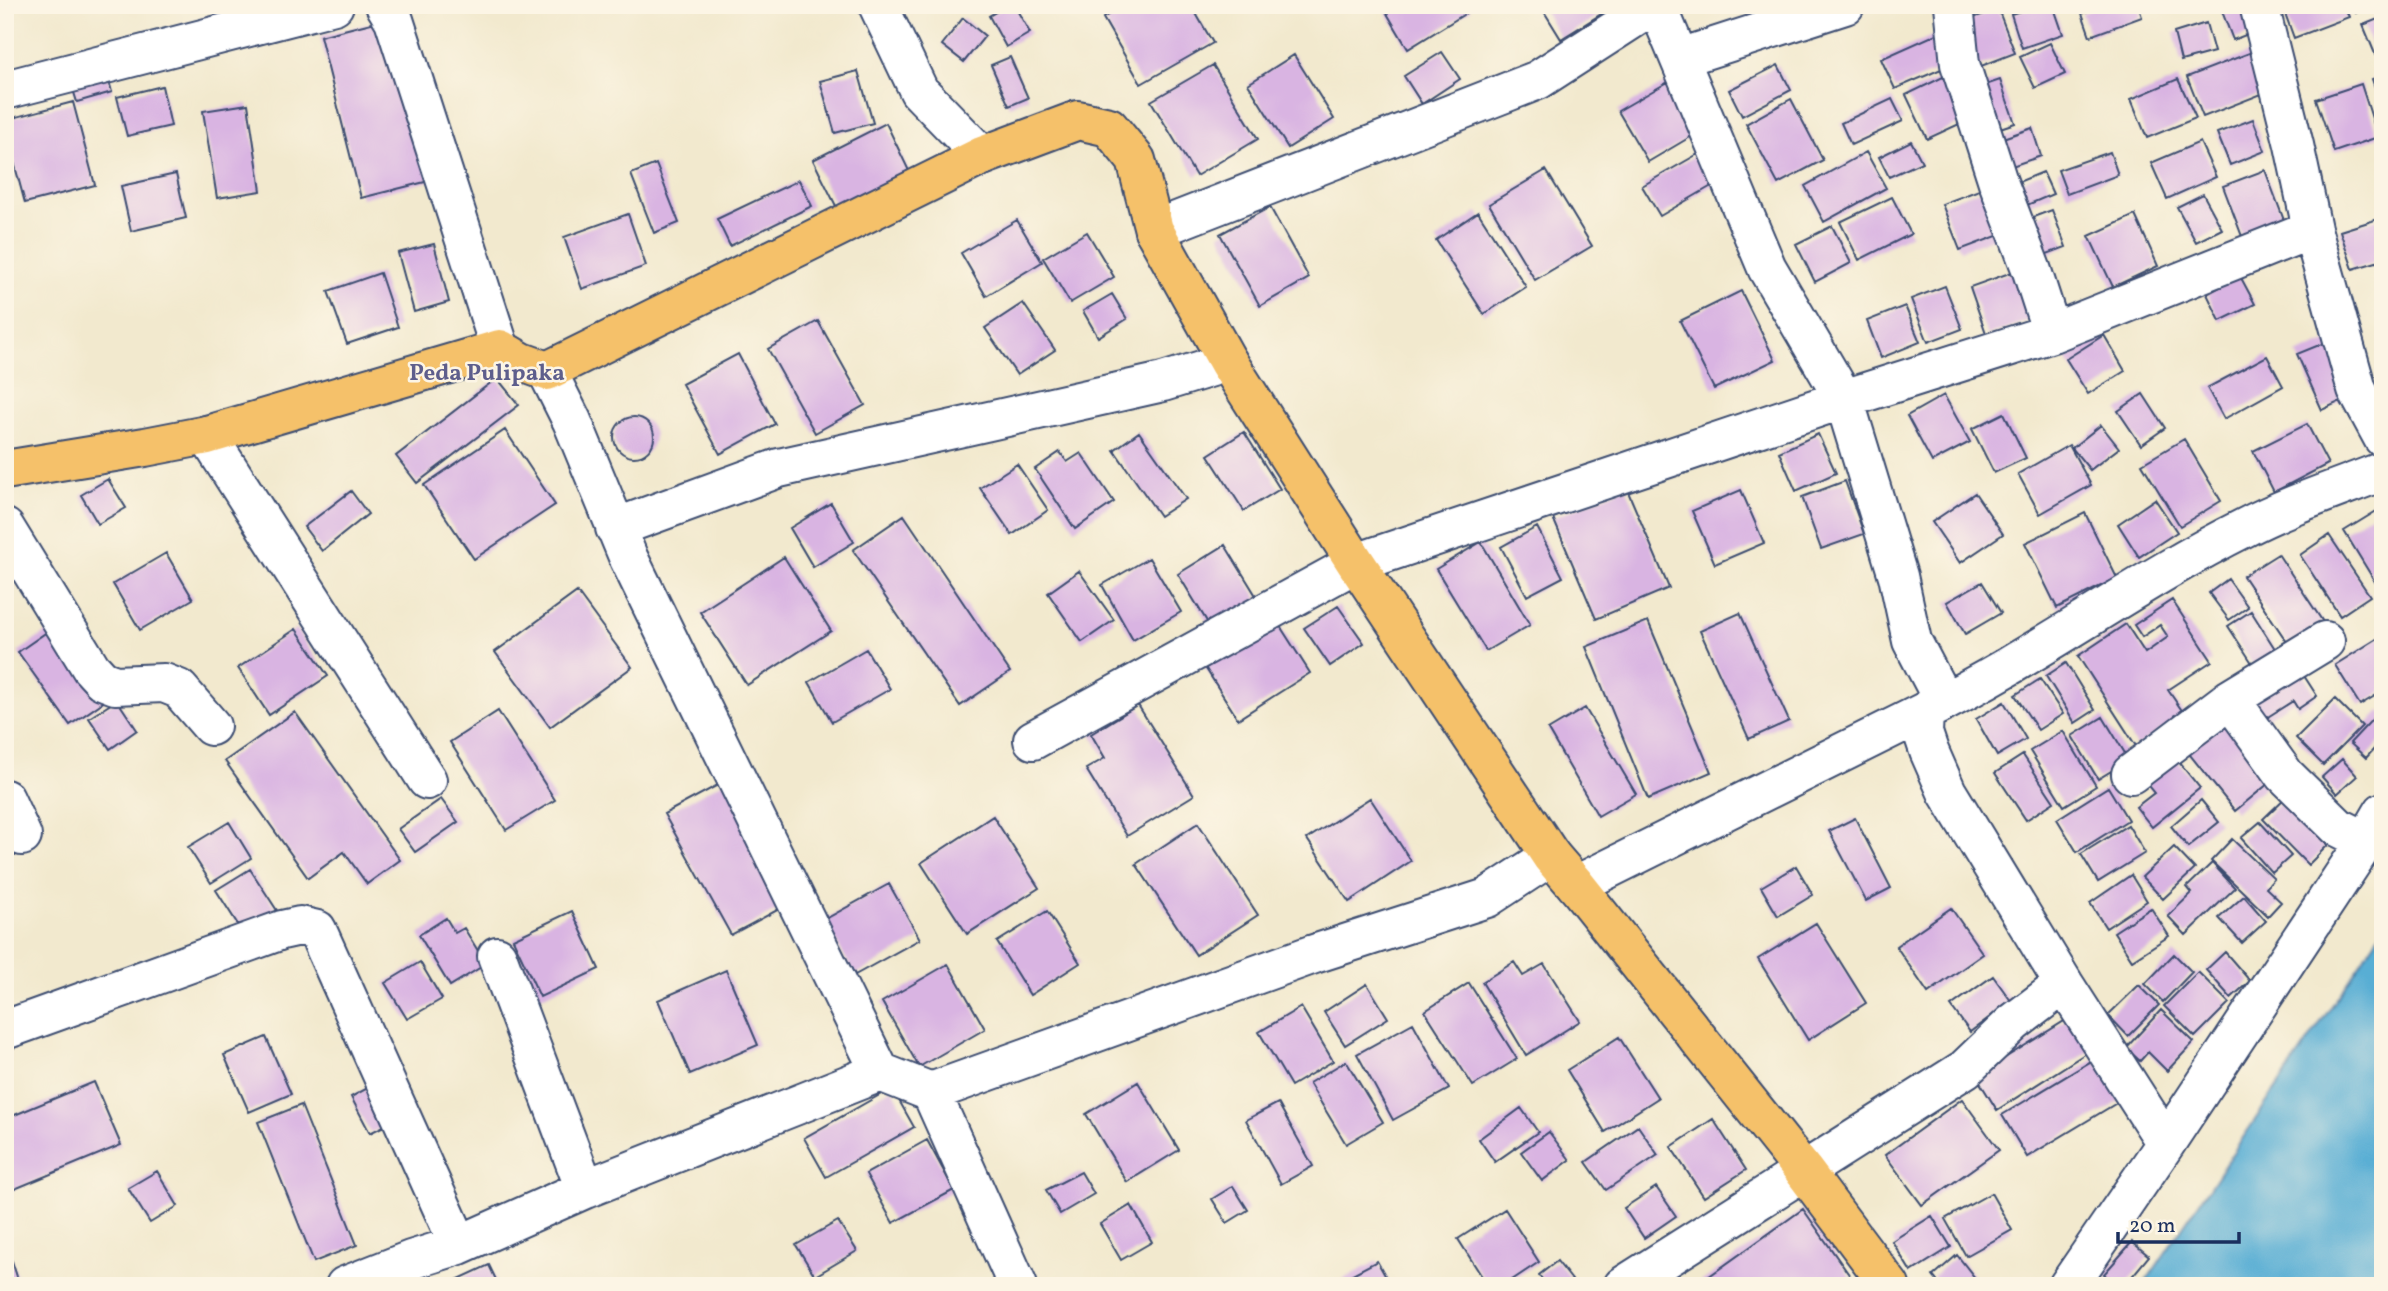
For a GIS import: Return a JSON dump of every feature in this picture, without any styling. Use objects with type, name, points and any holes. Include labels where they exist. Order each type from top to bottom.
[{"type":"main road","points":[[5,470],[207,435],[500,349],[522,362],[547,371],[982,156],[1078,120],[1109,127],[1136,160],[1154,230],[1228,362],[1356,563],[1550,856],[1576,885],[1803,1171],[1890,1286]]},
{"type":"street","points":[[5,90],[334,5]]},
{"type":"street","points":[[385,5],[394,20],[500,349]]},
{"type":"street","points":[[878,5],[919,92],[982,156]]},
{"type":"street","points":[[1154,230],[1538,79],[1655,5],[1680,58],[1767,268],[1844,399],[1898,576],[1912,641],[1934,707],[1923,733],[1928,751],[1947,792],[2064,984],[2166,1143]]},
{"type":"street","points":[[1680,58],[1845,5]]},
{"type":"street","points":[[1954,5],[1960,64],[1998,182],[2052,333]]},
{"type":"street","points":[[2259,5],[2312,229],[2357,390],[2383,438]]},
{"type":"street","points":[[1033,740],[1356,563],[1844,399],[2052,333],[2312,229]]},
{"type":"street","points":[[615,528],[779,468],[1163,382],[1228,362]]},
{"type":"street","points":[[547,371],[572,421],[615,528],[880,1072]]},
{"type":"street","points":[[207,435],[427,780]]},
{"type":"street","points":[[1576,885],[1934,707],[2018,662],[2158,576],[2245,527],[2383,471]]},
{"type":"street","points":[[5,528],[91,668],[102,680],[115,685],[164,683],[179,689],[211,726]]},
{"type":"street","points":[[2131,774],[2230,699],[2325,641]]},
{"type":"street","points":[[2230,699],[2285,775],[2338,827],[2374,826]]},
{"type":"street","points":[[5,799],[22,836]]},
{"type":"street","points":[[2068,1286],[2166,1143],[2374,826]]},
{"type":"street","points":[[345,1286],[411,1260],[459,1245],[585,1189],[880,1072],[931,1091],[1314,954],[1487,898],[1550,856]]},
{"type":"street","points":[[5,1030],[282,930],[300,926],[317,930],[459,1245]]},
{"type":"street","points":[[497,956],[585,1189]]},
{"type":"street","points":[[1623,1286],[1965,1069],[2013,1023],[2064,984]]},
{"type":"street","points":[[931,1091],[1018,1286]]},
{"type":"water","points":[[2383,930],[2383,1263],[2368,1286],[2143,1286]]},
{"type":"building","points":[[1008,5],[1014,5],[1030,33],[1006,47],[989,16]]},
{"type":"building","points":[[1124,5],[1191,5],[1213,43],[1141,84],[1103,18]]},
{"type":"building","points":[[1382,5],[1468,5],[1471,10],[1408,49]]},
{"type":"building","points":[[1540,5],[1607,5],[1609,9],[1561,39]]},
{"type":"building","points":[[2039,5],[2053,5],[2063,34],[2022,48],[2011,14]]},
{"type":"building","points":[[2105,5],[2138,5],[2142,17],[2090,36],[2082,13]]},
{"type":"building","points":[[2251,5],[2261,29],[2233,40],[2220,6]]},
{"type":"building","points":[[2282,5],[2344,5],[2349,17],[2294,38]]},
{"type":"building","points":[[2352,5],[2371,5],[2356,13]]},
{"type":"building","points":[[1998,9],[2015,53],[1976,68],[1959,23]]},
{"type":"building","points":[[2383,17],[2383,65],[2380,66],[2363,25]]},
{"type":"building","points":[[963,18],[985,36],[964,62],[942,45]]},
{"type":"building","points":[[387,19],[429,181],[361,198],[320,36]]},
{"type":"building","points":[[2206,23],[2214,52],[2181,61],[2174,33]]},
{"type":"building","points":[[1939,33],[1953,64],[1895,89],[1881,59]]},
{"type":"building","points":[[2050,43],[2065,74],[2035,88],[2020,57]]},
{"type":"building","points":[[2257,50],[2272,90],[2203,117],[2187,77]]},
{"type":"building","points":[[1442,52],[1460,79],[1422,104],[1404,76]]},
{"type":"building","points":[[1294,55],[1334,119],[1288,148],[1248,84]]},
{"type":"building","points":[[1010,57],[1028,98],[1009,106],[991,65]]},
{"type":"building","points":[[1213,65],[1258,139],[1196,176],[1151,101]]},
{"type":"building","points":[[1778,65],[1791,90],[1742,116],[1729,90]]},
{"type":"building","points":[[858,71],[873,123],[835,133],[820,81]]},
{"type":"building","points":[[107,74],[112,92],[77,102],[71,83]]},
{"type":"building","points":[[1947,75],[1968,120],[1927,139],[1906,95]]},
{"type":"building","points":[[2383,75],[2383,107],[2382,107],[2372,79]]},
{"type":"building","points":[[2178,79],[2196,118],[2147,138],[2131,99]]},
{"type":"building","points":[[2000,80],[2015,123],[1988,132],[1974,89]]},
{"type":"building","points":[[1668,82],[1697,133],[1648,162],[1618,111]]},
{"type":"building","points":[[2361,84],[2378,137],[2334,152],[2316,99]]},
{"type":"building","points":[[162,86],[171,126],[127,136],[117,97]]},
{"type":"building","points":[[1791,99],[1823,160],[1778,184],[1746,124]]},
{"type":"building","points":[[1892,99],[1903,121],[1851,145],[1841,123]]},
{"type":"building","points":[[73,102],[95,185],[25,203],[5,129],[5,120]]},
{"type":"building","points":[[248,104],[261,191],[217,198],[203,111]]},
{"type":"building","points":[[2253,119],[2265,151],[2230,165],[2217,133]]},
{"type":"building","points":[[886,123],[910,173],[838,210],[813,160]]},
{"type":"building","points":[[2032,128],[2041,156],[2009,167],[2000,139]]},
{"type":"building","points":[[1911,141],[1922,162],[1889,177],[1879,157]]},
{"type":"building","points":[[2200,142],[2216,177],[2167,199],[2151,163]]},
{"type":"building","points":[[1866,152],[1886,188],[1824,222],[1805,186]]},
{"type":"building","points":[[2110,152],[2118,175],[2067,194],[2058,170]]},
{"type":"building","points":[[1698,154],[1715,184],[1660,216],[1642,186]]},
{"type":"building","points":[[656,164],[679,223],[654,233],[631,174]]},
{"type":"building","points":[[1546,170],[1592,246],[1535,280],[1489,204]]},
{"type":"building","points":[[2265,170],[2288,231],[2246,247],[2223,186]]},
{"type":"building","points":[[2043,172],[2053,194],[2020,208],[2011,185]]},
{"type":"building","points":[[176,174],[186,218],[131,231],[121,186]]},
{"type":"building","points":[[799,180],[812,206],[730,246],[717,219]]},
{"type":"building","points":[[1987,187],[2005,233],[1960,250],[1942,204]]},
{"type":"building","points":[[2203,194],[2222,229],[2196,242],[2177,207]]},
{"type":"building","points":[[1892,197],[1911,234],[1859,260],[1840,222]]},
{"type":"building","points":[[1270,207],[1309,278],[1260,306],[1220,234]]},
{"type":"building","points":[[2052,210],[2066,247],[2039,257],[2025,220]]},
{"type":"building","points":[[1478,212],[1526,287],[1484,314],[1436,240]]},
{"type":"building","points":[[628,214],[646,266],[582,289],[564,237]]},
{"type":"building","points":[[2135,215],[2158,266],[2113,287],[2089,236]]},
{"type":"building","points":[[2378,219],[2383,234],[2383,260],[2353,269],[2340,231]]},
{"type":"building","points":[[1017,220],[1042,262],[986,296],[961,253]]},
{"type":"building","points":[[1832,226],[1851,263],[1815,282],[1796,244]]},
{"type":"building","points":[[1087,232],[1114,277],[1070,303],[1043,258]]},
{"type":"building","points":[[434,244],[449,302],[414,312],[398,253]]},
{"type":"building","points":[[2015,271],[2032,319],[1987,336],[1970,287]]},
{"type":"building","points":[[380,273],[398,327],[347,344],[328,291]]},
{"type":"building","points":[[2240,276],[2255,304],[2220,321],[2207,294]]},
{"type":"building","points":[[1945,286],[1962,329],[1928,342],[1911,299]]},
{"type":"building","points":[[1741,291],[1775,360],[1714,389],[1680,321]]},
{"type":"building","points":[[1112,294],[1127,319],[1098,337],[1083,311]]},
{"type":"building","points":[[1023,303],[1055,350],[1017,375],[985,328]]},
{"type":"building","points":[[1905,306],[1920,342],[1881,358],[1867,321]]},
{"type":"building","points":[[818,321],[865,405],[815,433],[768,349]]},
{"type":"building","points":[[2104,335],[2125,371],[2088,394],[2066,359]]},
{"type":"building","points":[[2329,341],[2354,395],[2322,410],[2297,354]]},
{"type":"building","points":[[738,354],[775,424],[720,454],[682,384]]},
{"type":"building","points":[[2267,356],[2283,386],[2224,419],[2207,388]]},
{"type":"building","points":[[497,378],[519,405],[417,483],[396,456]]},
{"type":"building","points":[[2143,394],[2165,428],[2141,445],[2118,411]]},
{"type":"building","points":[[1944,395],[1970,442],[1932,462],[1907,416]]},
{"type":"building","points":[[2004,413],[2026,458],[1994,473],[1972,429]]},
{"type":"building","points":[[634,417],[648,423],[654,437],[648,451],[634,457],[620,451],[614,437],[620,423]]},
{"type":"building","points":[[2307,424],[2328,464],[2274,492],[2253,451]]},
{"type":"building","points":[[2101,425],[2119,448],[2090,470],[2072,448]]},
{"type":"building","points":[[505,430],[555,505],[474,559],[424,485]]},
{"type":"building","points":[[1139,432],[1186,499],[1160,516],[1114,450]]},
{"type":"building","points":[[1244,432],[1280,489],[1244,511],[1208,455]]},
{"type":"building","points":[[1818,434],[1836,473],[1796,491],[1779,452]]},
{"type":"building","points":[[2184,439],[2221,501],[2180,526],[2142,464]]},
{"type":"building","points":[[2069,445],[2091,485],[2040,514],[2018,474]]},
{"type":"building","points":[[1060,452],[1067,462],[1081,453],[1114,502],[1075,529],[1035,469]]},
{"type":"building","points":[[1017,464],[1048,510],[1012,535],[980,488]]},
{"type":"building","points":[[108,479],[126,508],[98,524],[81,495]]},
{"type":"building","points":[[1845,481],[1864,534],[1821,549],[1802,497]]},
{"type":"building","points":[[1626,487],[1669,588],[1596,619],[1553,518]]},
{"type":"building","points":[[1741,490],[1764,543],[1715,564],[1692,511]]},
{"type":"building","points":[[351,491],[368,514],[322,551],[304,527]]},
{"type":"building","points":[[1975,493],[2003,534],[1960,563],[1932,522]]},
{"type":"building","points":[[2155,499],[2177,532],[2139,557],[2118,524]]},
{"type":"building","points":[[831,503],[854,542],[813,567],[790,528]]},
{"type":"building","points":[[2383,507],[2383,582],[2377,585],[2344,531]]},
{"type":"building","points":[[2085,513],[2117,578],[2057,608],[2025,543]]},
{"type":"building","points":[[904,515],[1010,672],[960,706],[853,550]]},
{"type":"building","points":[[1537,527],[1563,577],[1527,596],[1501,547]]},
{"type":"building","points":[[2329,535],[2370,596],[2340,616],[2300,555]]},
{"type":"building","points":[[1481,542],[1530,625],[1486,651],[1436,569]]},
{"type":"building","points":[[1225,545],[1258,599],[1211,628],[1178,574]]},
{"type":"building","points":[[166,553],[193,599],[140,630],[113,584]]},
{"type":"building","points":[[2278,554],[2323,622],[2289,645],[2243,576]]},
{"type":"building","points":[[784,557],[831,631],[747,685],[700,612]]},
{"type":"building","points":[[1149,558],[1181,612],[1133,640],[1102,585]]},
{"type":"building","points":[[1079,571],[1114,620],[1082,642],[1048,593]]},
{"type":"building","points":[[2228,579],[2248,607],[2229,620],[2209,593]]},
{"type":"building","points":[[1982,582],[2001,613],[1965,634],[1947,602]]},
{"type":"building","points":[[577,592],[632,667],[550,727],[495,652]]},
{"type":"building","points":[[2172,600],[2212,661],[2168,690],[2185,715],[2136,746],[2078,656],[2126,624],[2145,653],[2168,637],[2160,625],[2142,637],[2134,625]]},
{"type":"building","points":[[1338,606],[1364,643],[1330,666],[1304,628]]},
{"type":"building","points":[[2251,611],[2277,652],[2254,666],[2228,626]]},
{"type":"building","points":[[1740,613],[1789,721],[1749,739],[1700,631]]},
{"type":"building","points":[[1273,615],[1310,673],[1238,719],[1201,661]]},
{"type":"building","points":[[1648,621],[1711,772],[1648,799],[1586,647]]},
{"type":"building","points":[[57,625],[109,698],[70,725],[18,652]]},
{"type":"building","points":[[296,629],[328,676],[269,715],[238,668]]},
{"type":"building","points":[[2383,635],[2383,691],[2360,705],[2335,665]]},
{"type":"building","points":[[866,649],[890,689],[832,722],[809,682]]},
{"type":"building","points":[[2066,663],[2095,710],[2075,723],[2046,676]]},
{"type":"building","points":[[2297,665],[2317,696],[2298,709],[2293,701],[2263,720],[2248,697]]},
{"type":"building","points":[[2040,679],[2063,714],[2038,730],[2015,695]]},
{"type":"building","points":[[2335,699],[2362,726],[2323,765],[2296,738]]},
{"type":"building","points":[[117,700],[137,730],[110,749],[89,718]]},
{"type":"building","points":[[2004,702],[2026,739],[1997,756],[1976,719]]},
{"type":"building","points":[[1138,705],[1194,795],[1127,836],[1086,769],[1105,758],[1091,734]]},
{"type":"building","points":[[1585,708],[1636,794],[1598,816],[1548,730]]},
{"type":"building","points":[[2226,709],[2280,774],[2235,811],[2182,745]]},
{"type":"building","points":[[498,711],[555,800],[506,830],[450,742]]},
{"type":"building","points":[[2380,711],[2383,713],[2383,739],[2366,758],[2350,743]]},
{"type":"building","points":[[295,712],[400,860],[367,884],[344,852],[308,878],[225,761]]},
{"type":"building","points":[[2103,717],[2129,760],[2098,779],[2072,736]]},
{"type":"building","points":[[2063,731],[2096,786],[2064,806],[2030,751]]},
{"type":"building","points":[[2023,755],[2054,802],[2026,820],[1995,773]]},
{"type":"building","points":[[2174,756],[2200,788],[2152,827],[2136,807],[2154,793],[2144,781]]},
{"type":"building","points":[[2342,759],[2357,776],[2337,794],[2322,777]]},
{"type":"building","points":[[727,780],[794,901],[731,935],[664,814]]},
{"type":"building","points":[[2108,787],[2128,820],[2077,852],[2057,819]]},
{"type":"building","points":[[2287,796],[2332,841],[2308,865],[2263,819]]},
{"type":"building","points":[[1370,798],[1411,861],[1349,902],[1307,839]]},
{"type":"building","points":[[441,799],[458,822],[415,852],[398,829]]},
{"type":"building","points":[[2201,800],[2219,822],[2188,847],[2171,826]]},
{"type":"building","points":[[993,816],[1039,888],[967,934],[921,863]]},
{"type":"building","points":[[1855,818],[1891,888],[1866,901],[1829,831]]},
{"type":"building","points":[[229,822],[251,858],[211,883],[188,847]]},
{"type":"building","points":[[2260,822],[2291,856],[2272,873],[2241,838]]},
{"type":"building","points":[[1198,823],[1258,915],[1196,955],[1136,864]]},
{"type":"building","points":[[2128,825],[2145,853],[2098,882],[2081,854]]},
{"type":"building","points":[[2232,839],[2274,879],[2266,888],[2281,902],[2268,916],[2211,861]]},
{"type":"building","points":[[2174,847],[2195,869],[2163,899],[2142,877]]},
{"type":"building","points":[[2212,863],[2235,888],[2186,935],[2168,916],[2192,893],[2187,887]]},
{"type":"building","points":[[1796,866],[1813,895],[1778,916],[1761,887]]},
{"type":"building","points":[[250,869],[278,912],[244,934],[216,890]]},
{"type":"building","points":[[2131,875],[2147,901],[2106,928],[2090,903]]},
{"type":"building","points":[[889,884],[920,939],[855,975],[824,920]]},
{"type":"building","points":[[2244,896],[2266,921],[2242,943],[2219,918]]},
{"type":"building","points":[[1951,908],[1983,954],[1928,993],[1896,946]]},
{"type":"building","points":[[2151,908],[2169,936],[2132,960],[2114,932]]},
{"type":"building","points":[[572,911],[599,969],[540,997],[513,939]]},
{"type":"building","points":[[1047,911],[1080,963],[1030,995],[997,942]]},
{"type":"building","points":[[446,918],[455,933],[464,928],[486,964],[450,986],[419,935]]},
{"type":"building","points":[[1816,923],[1866,1003],[1808,1040],[1758,959]]},
{"type":"building","points":[[2225,952],[2250,981],[2231,998],[2206,970]]},
{"type":"building","points":[[2174,954],[2192,972],[2163,1002],[2145,984]]},
{"type":"building","points":[[420,962],[442,999],[407,1019],[385,983]]},
{"type":"building","points":[[1514,962],[1523,976],[1544,964],[1580,1021],[1526,1055],[1482,982]]},
{"type":"building","points":[[948,964],[985,1029],[919,1067],[882,1002]]},
{"type":"building","points":[[726,970],[758,1045],[690,1074],[658,1000]]},
{"type":"building","points":[[2198,972],[2229,1003],[2195,1037],[2164,1006]]},
{"type":"building","points":[[1993,976],[2011,1001],[1970,1032],[1951,1006]]},
{"type":"building","points":[[1469,983],[1517,1059],[1473,1086],[1425,1011]]},
{"type":"building","points":[[1367,984],[1388,1018],[1345,1045],[1324,1012]]},
{"type":"building","points":[[2139,985],[2159,1005],[2128,1036],[2108,1015]]},
{"type":"building","points":[[1301,1007],[1333,1061],[1291,1086],[1259,1032]]},
{"type":"building","points":[[2161,1010],[2194,1042],[2167,1071],[2148,1052],[2140,1061],[2126,1048]]},
{"type":"building","points":[[2074,1015],[2094,1048],[1997,1110],[1976,1076]]},
{"type":"building","points":[[1413,1023],[1449,1089],[1393,1120],[1357,1054]]},
{"type":"building","points":[[266,1037],[291,1094],[249,1112],[224,1055]]},
{"type":"building","points":[[1619,1037],[1658,1098],[1605,1132],[1567,1070]]},
{"type":"building","points":[[2095,1059],[2120,1101],[2027,1157],[2002,1115]]},
{"type":"building","points":[[1346,1061],[1383,1122],[1346,1144],[1309,1083]]},
{"type":"building","points":[[94,1082],[121,1145],[5,1193],[5,1119]]},
{"type":"building","points":[[1138,1082],[1179,1150],[1127,1182],[1086,1114]]},
{"type":"building","points":[[375,1084],[394,1121],[370,1133],[351,1097]]},
{"type":"building","points":[[892,1088],[914,1127],[826,1177],[804,1138]]},
{"type":"building","points":[[1962,1099],[1999,1150],[1922,1205],[1885,1155]]},
{"type":"building","points":[[1278,1103],[1313,1166],[1281,1184],[1246,1120]]},
{"type":"building","points":[[301,1105],[357,1245],[314,1262],[258,1122]]},
{"type":"building","points":[[1521,1108],[1538,1132],[1495,1162],[1479,1139]]},
{"type":"building","points":[[1713,1119],[1746,1170],[1704,1197],[1671,1147]]},
{"type":"building","points":[[1638,1126],[1658,1155],[1606,1190],[1586,1162]]},
{"type":"building","points":[[1549,1132],[1570,1160],[1542,1181],[1521,1152]]},
{"type":"building","points":[[927,1140],[954,1190],[893,1223],[866,1174]]},
{"type":"building","points":[[157,1171],[178,1206],[150,1223],[128,1188]]},
{"type":"building","points":[[1081,1172],[1094,1194],[1060,1214],[1046,1190]]},
{"type":"building","points":[[1233,1186],[1248,1210],[1227,1223],[1212,1199]]},
{"type":"building","points":[[1656,1187],[1676,1216],[1644,1238],[1624,1208]]},
{"type":"building","points":[[1991,1193],[2012,1230],[1966,1256],[1945,1219]]},
{"type":"building","points":[[1131,1205],[1152,1242],[1121,1260],[1100,1224]]},
{"type":"building","points":[[1505,1209],[1539,1262],[1503,1286],[1488,1286],[1458,1239]]},
{"type":"building","points":[[1803,1209],[1857,1286],[1704,1286],[1701,1282]]},
{"type":"building","points":[[1932,1216],[1951,1247],[1911,1272],[1892,1241]]},
{"type":"building","points":[[838,1221],[857,1251],[815,1276],[796,1245]]},
{"type":"building","points":[[2132,1242],[2149,1256],[2124,1286],[2116,1286],[2104,1274]]},
{"type":"building","points":[[1957,1255],[1975,1278],[1966,1286],[1941,1286],[1933,1276]]},
{"type":"building","points":[[12,1261],[20,1286],[5,1286],[5,1263]]},
{"type":"building","points":[[1377,1261],[1391,1286],[1330,1286]]},
{"type":"building","points":[[1557,1261],[1572,1280],[1565,1286],[1547,1286],[1539,1275]]},
{"type":"building","points":[[489,1265],[499,1286],[451,1286],[450,1283]]},
{"type":"district","name":"Peda Pulipaka","points":[[487,374]]}]
